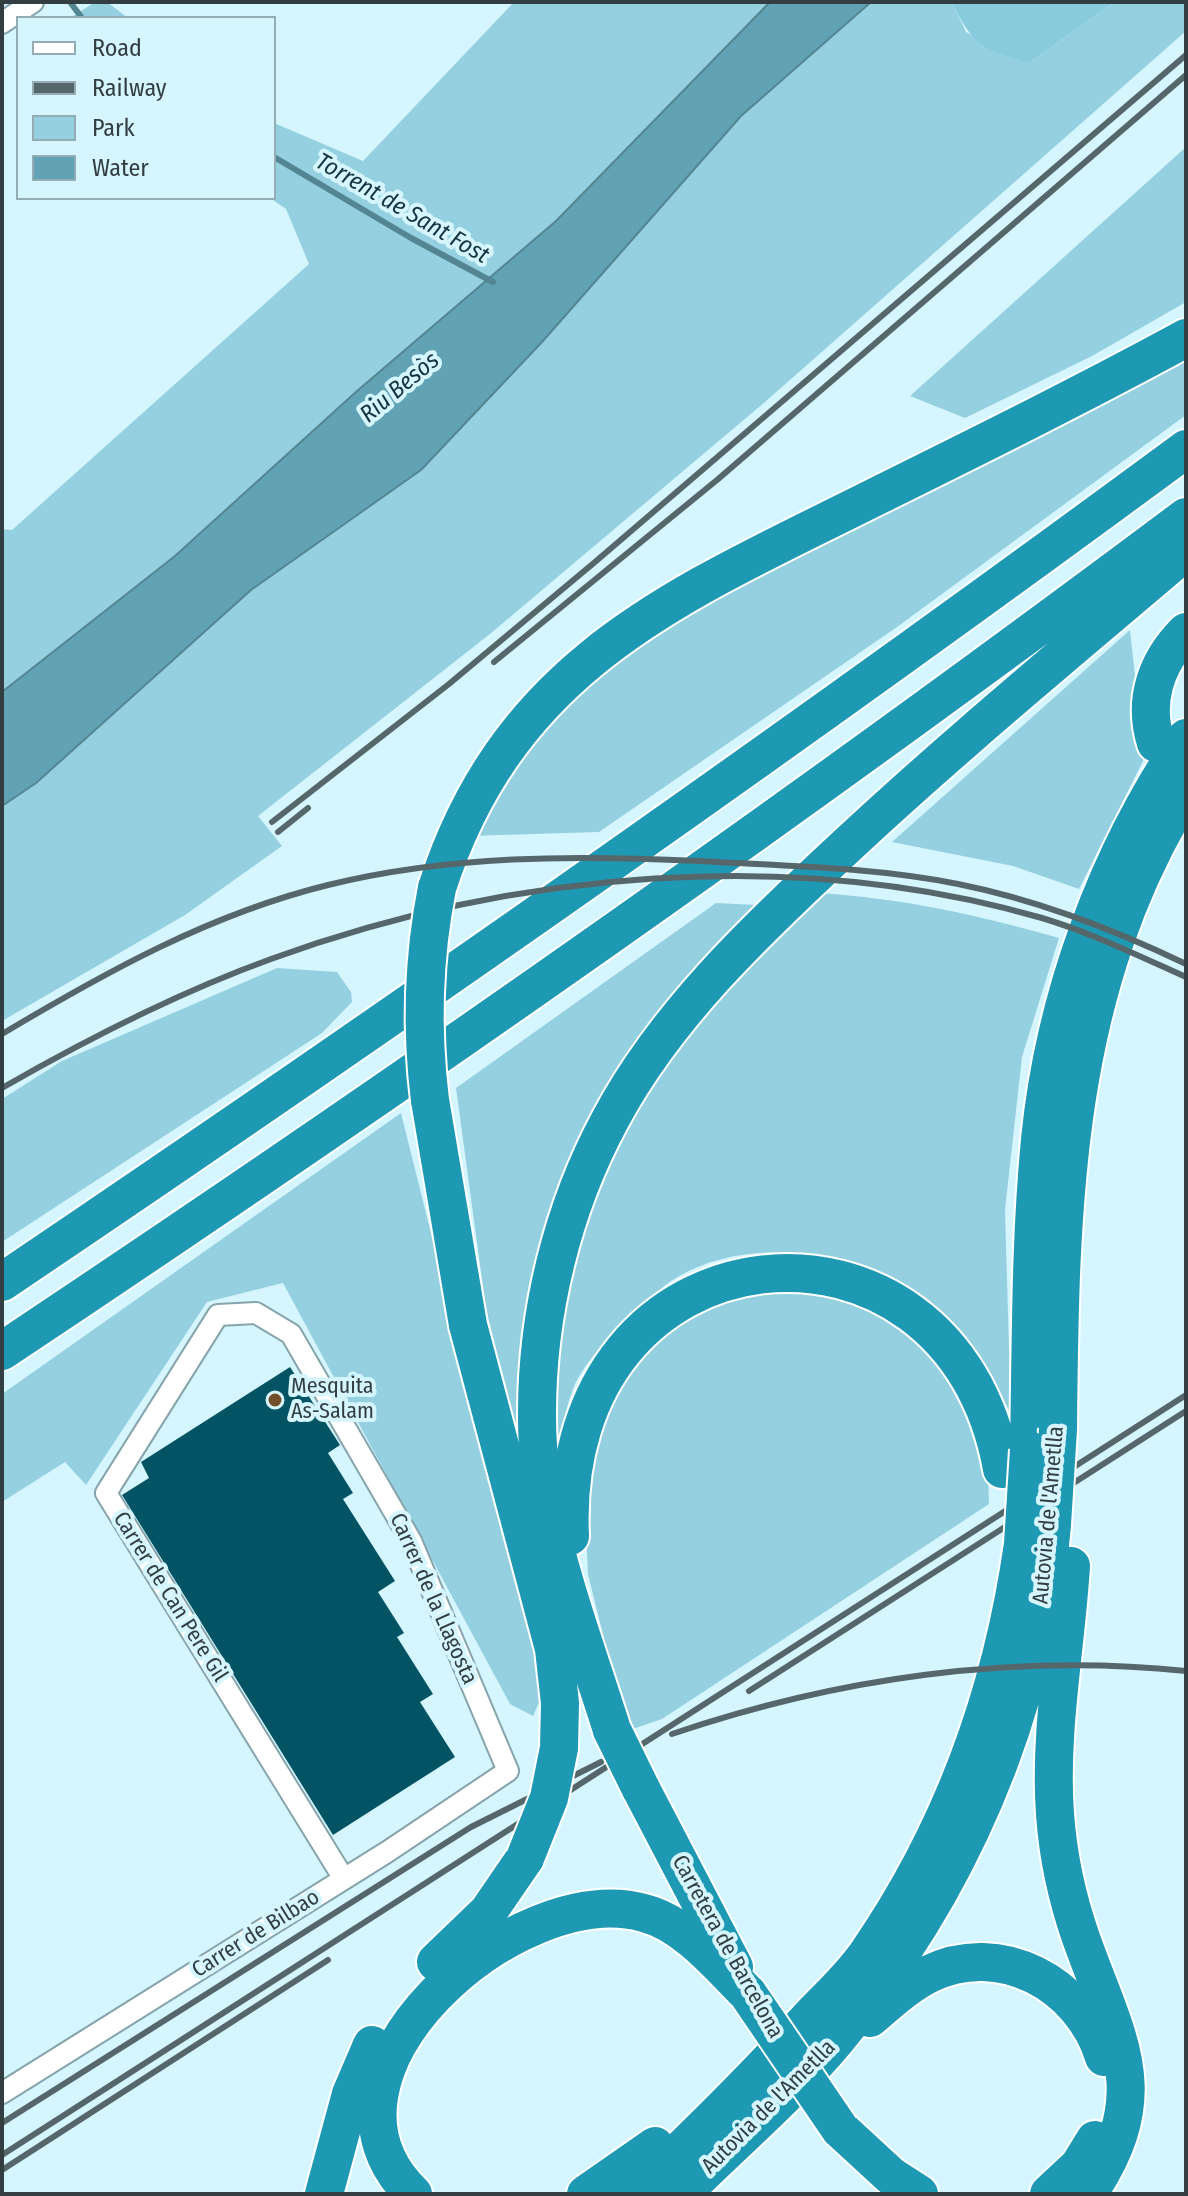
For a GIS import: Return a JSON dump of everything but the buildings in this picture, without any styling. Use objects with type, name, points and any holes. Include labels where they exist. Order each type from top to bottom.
[{"type":"highway","points":[[324,2194],[351,2094],[374,2042],[421,1976],[488,1912],[525,1858],[549,1798],[559,1748],[559,1680],[538,1582],[468,1325],[430,1100],[423,1025],[424,975],[437,888],[461,825],[501,753],[548,696],[603,647],[686,593],[1186,338]]},
{"type":"highway","points":[[2,1282],[620,857],[1186,449]]},
{"type":"highway","points":[[2,1351],[299,1151],[673,889],[1186,517]]},
{"type":"highway","points":[[612,1730],[550,1524],[537,1416],[545,1319],[557,1258],[576,1194],[610,1120],[665,1034],[782,906],[947,755],[1186,551]]},
{"type":"highway","points":[[635,2194],[747,2087],[865,1956],[918,1871],[970,1759],[1038,1534],[1041,1443],[1036,1190],[1045,1101],[1072,980],[1099,903],[1171,741],[1149,710],[1155,678],[1170,650],[1186,632]]},
{"type":"highway","name":"Autovia de l'Ametlla","points":[[682,2194],[835,2042],[926,1913],[961,1850],[992,1781],[1018,1710],[1049,1564],[1038,1534],[1041,1443],[1060,1297],[1067,1158],[1083,1050],[1125,915],[1161,834],[1186,791]]},
{"type":"highway","points":[[587,1649],[571,1553],[568,1504],[581,1424],[601,1379],[621,1349],[654,1318],[701,1290],[755,1275],[797,1273],[862,1288],[909,1313],[946,1345],[977,1392],[998,1444],[1041,1443]]},
{"type":"highway","points":[[1038,1534],[1066,1651],[1054,1755],[1056,1827],[1068,1895],[1120,2040],[1127,2090],[1120,2137],[1088,2194]]},
{"type":"highway","points":[[538,1582],[612,1730]]},
{"type":"highway","name":"Carretera de Barcelona","points":[[612,1730],[748,1994],[886,2194]]},
{"type":"highway","points":[[413,2194],[391,2170],[379,2142],[376,2113],[382,2079],[401,2042],[427,2004],[485,1952],[553,1919],[596,1909],[631,1909],[663,1920],[679,1930],[748,1994]]},
{"type":"highway","points":[[835,2042],[912,1984],[948,1967],[990,1962],[1011,1965],[1052,1984],[1071,2000],[1097,2037],[1105,2065],[1107,2096],[1099,2133],[1091,2149],[1065,2182],[1049,2194]]},
{"type":"highway","points":[[586,2194],[643,2156],[712,2101],[747,2087]]},
{"type":"highway","points":[[840,2129],[891,2176],[919,2194]]},
{"type":"street","points":[[2,23],[33,2]]},
{"type":"street","name":"Carrer de la Llagosta","points":[[218,1315],[256,1313],[291,1334],[411,1541],[508,1771]]},
{"type":"street","name":"Carrer de Can Pere Gil","points":[[218,1315],[106,1493],[344,1879]]},
{"type":"street","name":"Carrer de Bilbao","points":[[2,2093],[344,1879],[508,1771]]},
{"type":"green space","points":[[95,2],[107,2],[125,16],[73,16]]},
{"type":"green space","points":[[514,2],[770,2],[556,221],[175,556],[2,692],[2,529],[12,530],[309,264],[286,209],[273,200],[276,200],[276,124],[363,161]]},
{"type":"green space","points":[[871,2],[952,2],[966,32],[1029,63],[1114,2],[1186,2],[1186,31],[765,402],[490,634],[258,816],[282,846],[185,915],[2,1021],[2,806],[36,783],[251,590],[421,470],[542,342],[741,116]]},
{"type":"green space","points":[[1186,147],[1186,302],[1092,356],[965,418],[910,396]]},
{"type":"green space","points":[[1186,353],[1186,415],[897,627],[599,832],[469,836],[514,766],[553,716],[598,674],[647,639],[698,607]]},
{"type":"green space","points":[[1130,630],[1144,759],[1079,889],[1013,866],[892,842]]},
{"type":"green space","points":[[818,893],[940,909],[1059,938],[1022,1057],[1005,1210],[1011,1415],[967,1343],[933,1307],[905,1288],[874,1272],[805,1254],[770,1252],[735,1256],[702,1265],[671,1281],[617,1330],[592,1358],[570,1398],[557,1473],[554,1370],[558,1328],[578,1242],[612,1157],[656,1080],[680,1046]]},
{"type":"green space","points":[[716,903],[757,905],[591,1121],[554,1200],[536,1275],[528,1480],[486,1309],[456,1088]]},
{"type":"green space","points":[[277,968],[337,972],[351,992],[352,1002],[322,1033],[2,1242],[2,1099],[62,1061]]},
{"type":"green space","points":[[401,1113],[545,1689],[533,1716],[510,1704],[283,1283],[207,1302],[86,1485],[65,1462],[2,1502],[2,1394]]},
{"type":"green space","points":[[774,1288],[844,1296],[912,1333],[963,1394],[988,1470],[989,1504],[662,1719],[633,1729],[606,1647],[588,1574],[584,1486],[621,1373],[686,1314]]},
{"type":"shaded area","points":[[952,2],[1114,2],[1029,63],[982,44],[967,29]]},
{"type":"water","name":"Riu Besòs","points":[[770,2],[871,2],[741,116],[542,342],[421,470],[251,590],[36,783],[2,806],[2,692],[175,556],[357,391],[556,221]]},
{"type":"waterway","name":"Torrent de Sant Fost","points":[[70,2],[80,16]]},
{"type":"waterway","name":"Torrent de Sant Fost","points":[[276,158],[411,238],[493,282]]},
{"type":"railway","points":[[272,822],[449,684],[595,562],[1186,55]]},
{"type":"railway","points":[[494,662],[717,480],[1186,75]]},
{"type":"railway","points":[[278,832],[308,808]]},
{"type":"railway","points":[[2,1034],[160,947],[284,897],[374,875],[512,860],[605,858],[699,861],[829,868],[926,878],[1046,907],[1131,939],[1186,964]]},
{"type":"railway","points":[[2,1088],[101,1034],[202,986],[271,959],[363,929],[458,905],[555,888],[654,878],[753,876],[851,882],[948,895],[1061,924],[1186,977]]},
{"type":"railway","points":[[2,2155],[1186,1395]]},
{"type":"railway","points":[[749,1691],[1186,1411]]},
{"type":"railway","points":[[672,1734],[797,1698],[926,1675],[1055,1665],[1186,1671]]},
{"type":"railway","points":[[2,2123],[471,1827],[601,1762]]},
{"type":"railway","points":[[2,2170],[328,1960]]},
{"type":"place","name":"Mesquita As-Salam","points":[[275,1400]]}]
